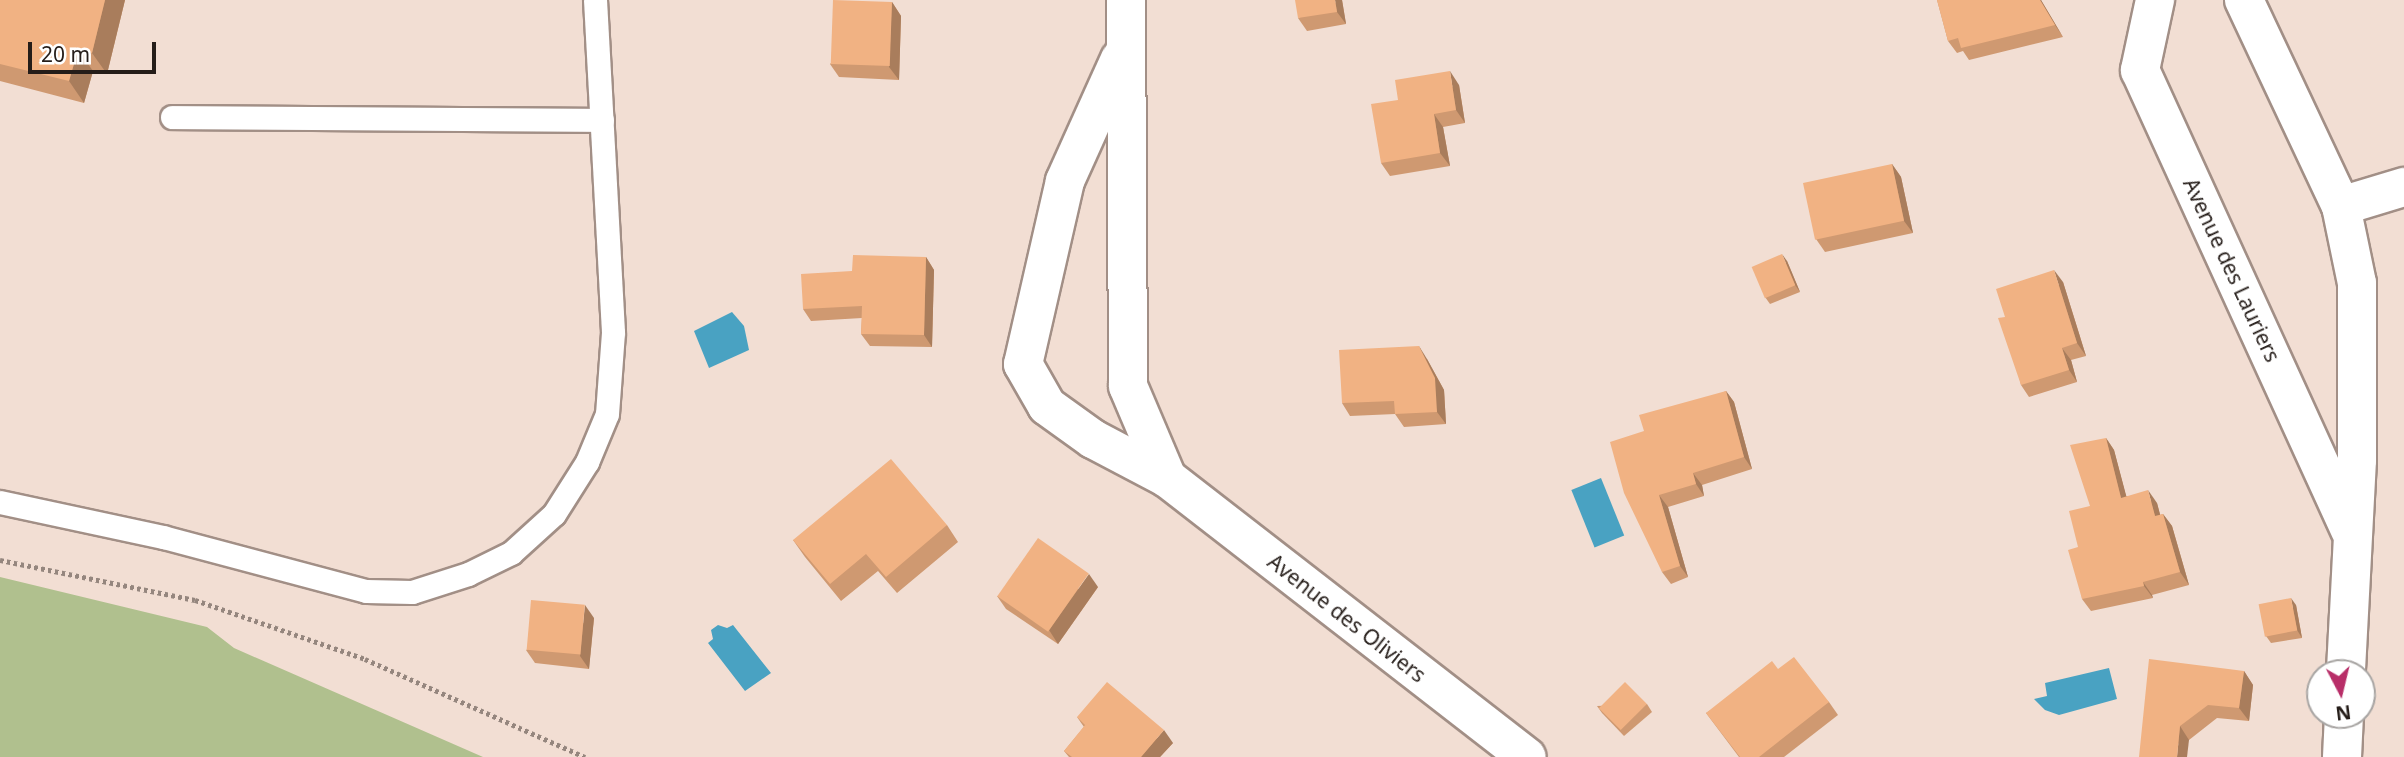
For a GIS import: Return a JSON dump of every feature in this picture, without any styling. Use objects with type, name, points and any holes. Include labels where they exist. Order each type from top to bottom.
[{"type":"street","name":"Avenue des Oliviers","points":[[1126,0],[1128,386],[1167,478]]},
{"type":"street","name":"Avenue des Lauriers","points":[[2155,0],[2140,70],[2353,535]]},
{"type":"street","name":"Avenue des Lauriers","points":[[2244,0],[2341,206],[2357,283],[2357,460],[2347,659]]},
{"type":"street","name":"Avenue des Oliviers","points":[[1125,47],[1065,181],[1023,364],[1047,406],[1093,439],[1167,478],[1527,757]]},
{"type":"street","points":[[2341,206],[2404,187]]},
{"type":"street","points":[[2342,757],[2343,729]]},
{"type":"lane","points":[[0,502],[163,537],[366,591],[412,592],[468,574],[511,553],[554,514],[587,462],[607,414],[613,332],[595,0]]},
{"type":"lane","points":[[172,117],[602,120]]},
{"type":"path","points":[[0,560],[195,600],[365,659],[585,757]]},
{"type":"green space","points":[[0,577],[207,627],[234,648],[483,757],[0,757]]},
{"type":"water","points":[[732,312],[744,326],[749,350],[709,368],[694,331]]},
{"type":"water","points":[[1601,478],[1624,535],[1595,547],[1571,490]]},
{"type":"water","points":[[718,625],[727,628],[733,625],[771,673],[745,691],[708,643],[713,639],[711,630]]},
{"type":"water","points":[[2109,668],[2117,699],[2059,715],[2045,710],[2034,699],[2047,696],[2045,683]]},
{"type":"building","points":[[0,0],[105,0],[92,53],[78,50],[69,81],[0,64]]},
{"type":"building","points":[[833,0],[892,2],[890,66],[831,64]]},
{"type":"building","points":[[1295,0],[1335,0],[1337,12],[1298,18]]},
{"type":"building","points":[[1937,0],[2040,0],[2055,25],[1961,48],[1958,38],[1948,41]]},
{"type":"building","points":[[1450,71],[1456,110],[1434,114],[1440,153],[1381,163],[1371,104],[1398,100],[1395,80]]},
{"type":"building","points":[[1892,164],[1904,221],[1815,240],[1803,183]]},
{"type":"building","points":[[1782,254],[1795,285],[1765,298],[1752,267]]},
{"type":"building","points":[[853,255],[926,257],[924,335],[861,334],[862,306],[803,309],[801,274],[852,271]]},
{"type":"building","points":[[2054,270],[2077,343],[2062,348],[2069,370],[2021,385],[1998,318],[2005,317],[1996,289]]},
{"type":"building","points":[[1419,346],[1435,378],[1437,412],[1395,414],[1394,401],[1342,403],[1339,350]]},
{"type":"building","points":[[1726,391],[1744,457],[1693,473],[1696,484],[1659,495],[1680,566],[1662,572],[1624,493],[1610,442],[1644,431],[1639,415]]},
{"type":"building","points":[[2106,438],[2121,498],[2148,490],[2155,516],[2163,514],[2180,572],[2143,582],[2144,586],[2082,599],[2068,550],[2078,547],[2069,511],[2090,506],[2070,445]]},
{"type":"building","points":[[891,459],[947,525],[886,577],[866,554],[830,584],[793,540]]},
{"type":"building","points":[[1038,538],[1089,574],[1048,632],[997,596]]},
{"type":"building","points":[[2291,598],[2297,630],[2265,637],[2259,604]]},
{"type":"building","points":[[531,600],[585,605],[580,655],[527,650]]},
{"type":"building","points":[[1794,657],[1829,702],[1759,757],[1740,757],[1706,713],[1772,661],[1778,669]]},
{"type":"building","points":[[2149,659],[2244,671],[2239,708],[2208,705],[2180,726],[2177,757],[2139,757]]},
{"type":"building","points":[[1107,682],[1164,730],[1141,757],[1072,757],[1064,751],[1085,725],[1077,717]]},
{"type":"building","points":[[1625,682],[1647,704],[1621,730],[1599,708]]}]
